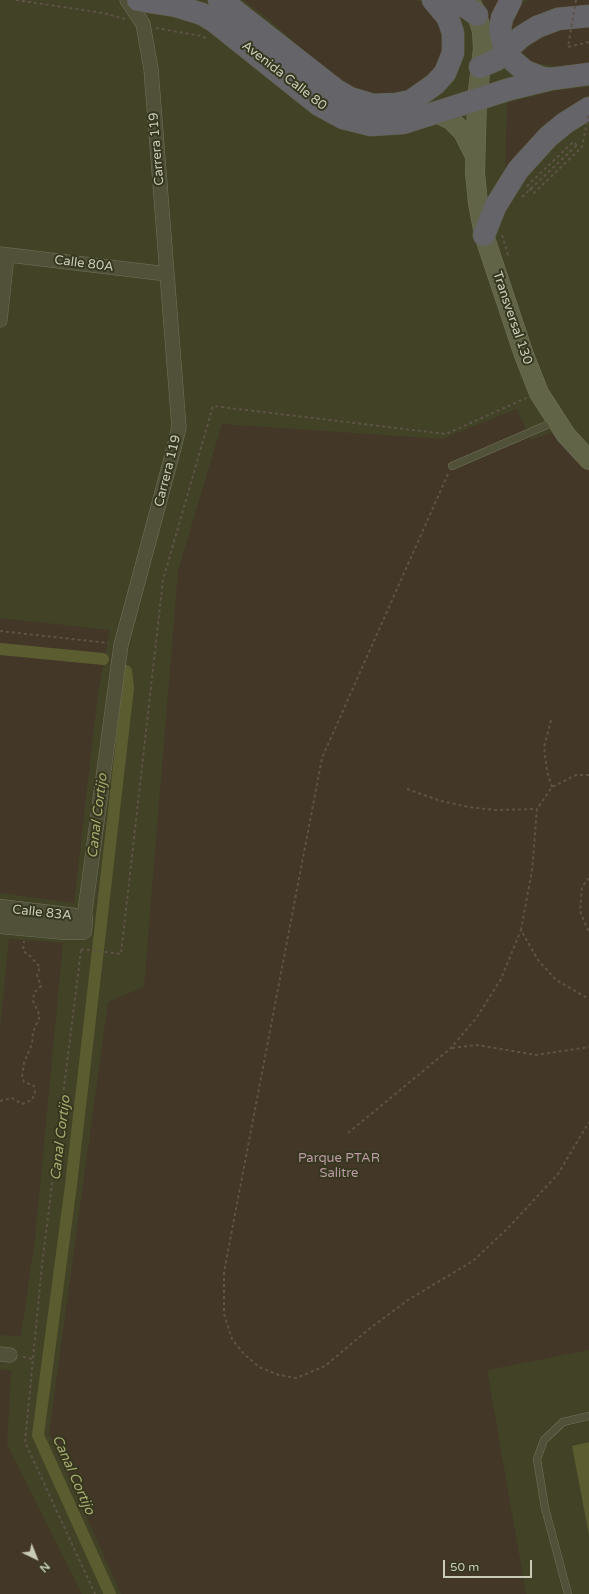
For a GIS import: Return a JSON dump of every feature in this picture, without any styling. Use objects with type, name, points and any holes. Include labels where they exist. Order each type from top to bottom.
[{"type":"highway","name":"Avenida Calle 80","points":[[138,0],[189,10],[215,22],[308,97],[342,118],[371,125],[387,125],[437,113],[477,99],[551,79]]},
{"type":"highway","name":"Avenida Calle 80","points":[[219,0],[234,10],[336,90],[350,98],[373,105],[396,104],[411,101],[434,84],[445,73],[454,53],[453,33],[448,18],[433,0]]},
{"type":"highway","points":[[456,0],[473,7]]},
{"type":"highway","points":[[511,0],[502,18],[500,29],[506,51],[514,62],[525,71],[542,78],[551,79],[589,74]]},
{"type":"highway","points":[[480,67],[496,60],[529,31],[550,21],[568,17],[589,16]]},
{"type":"highway","points":[[493,235],[495,207],[518,170],[548,138],[565,124],[589,108]]},
{"type":"main road","name":"Transversal 130","points":[[473,7],[482,32],[483,49],[477,99],[475,159],[476,188],[493,235],[519,341],[539,393],[556,421],[589,460]]},
{"type":"main road","name":"Transversal 130","points":[[437,113],[451,120],[463,132],[473,150],[475,159]]},
{"type":"street","name":"Carrera 119","points":[[84,918],[121,645],[176,444],[179,427],[151,69],[147,39],[143,24],[127,0]]},
{"type":"street","name":"Calle 80A","points":[[4,255],[167,274]]},
{"type":"street","points":[[0,320],[4,255]]},
{"type":"street","name":"Calle 83A","points":[[0,908],[84,918],[83,931],[0,925]]},
{"type":"lane","points":[[452,466],[556,421]]},
{"type":"lane","points":[[568,1594],[545,1508],[537,1459],[544,1440],[563,1422],[589,1416]]},
{"type":"path","points":[[16,0],[104,13]]},
{"type":"path","points":[[576,0],[568,47],[589,42]]},
{"type":"path","points":[[520,199],[526,193],[532,188],[566,156],[577,145],[573,142],[527,186],[530,189],[534,193],[582,147],[589,113]]},
{"type":"path","points":[[493,235],[511,263]]},
{"type":"path","points":[[95,1594],[25,1442],[42,1265],[81,949],[121,954],[163,580],[213,406],[446,434],[539,393]]},
{"type":"path","points":[[452,466],[322,758],[224,1272],[224,1314],[232,1339],[243,1354],[259,1367],[279,1375],[296,1378],[326,1366],[369,1329],[408,1300],[473,1261],[508,1228],[558,1174],[589,1122]]},
{"type":"path","points":[[0,631],[121,645]]},
{"type":"path","points":[[551,720],[544,747],[547,771],[552,787]]},
{"type":"path","points":[[348,1133],[450,1048],[477,1017],[501,979],[521,930],[532,870],[537,809],[552,787],[576,775],[589,775]]},
{"type":"path","points":[[407,789],[441,801],[469,807],[495,810],[537,809]]},
{"type":"path","points":[[589,878],[582,887],[580,911],[589,933]]},
{"type":"path","points":[[0,1101],[12,1098],[22,1104],[32,1100],[35,1093],[34,1086],[24,1082],[22,1077],[24,1063],[32,1044],[33,1032],[40,1016],[33,1001],[34,993],[41,986],[37,975],[40,967],[23,949],[27,928]]},
{"type":"path","points":[[521,930],[538,960],[556,980],[589,999]]},
{"type":"path","points":[[450,1048],[477,1045],[536,1055],[589,1047]]},
{"type":"green space","points":[[243,0],[414,0],[422,2],[436,14],[447,42],[428,84],[396,95],[364,92],[353,89],[307,54],[270,20]]},
{"type":"green space","points":[[482,0],[502,0],[496,45],[490,59],[490,34],[485,5]]},
{"type":"green space","points":[[530,0],[589,0],[589,9],[509,35],[512,15],[523,3]]},
{"type":"green space","points":[[589,21],[589,64],[565,67],[533,63],[526,60],[518,51],[540,36]]},
{"type":"green space","points":[[589,87],[589,95],[574,106],[505,175],[507,103],[558,90]]},
{"type":"green space","name":"Parque PTAR Salitre","points":[[517,409],[531,440],[554,432],[589,471],[589,1350],[487,1370],[526,1594],[121,1594],[49,1433],[108,1002],[144,987],[178,571],[222,424],[442,439]]},
{"type":"green space","points":[[0,618],[110,630],[98,693],[74,903],[0,893]]},
{"type":"green space","points":[[9,939],[63,943],[35,1239],[21,1336],[0,1335],[0,1028]]},
{"type":"green space","points":[[0,1369],[11,1371],[7,1444],[82,1594],[0,1594]]},
{"type":"shaded area","points":[[589,1442],[589,1535],[572,1446]]},
{"type":"waterway","name":"Canal Cortijo","points":[[0,649],[103,659]]},
{"type":"waterway","name":"Canal Cortijo","points":[[110,1594],[38,1435],[71,1185],[128,688],[126,671]]}]
